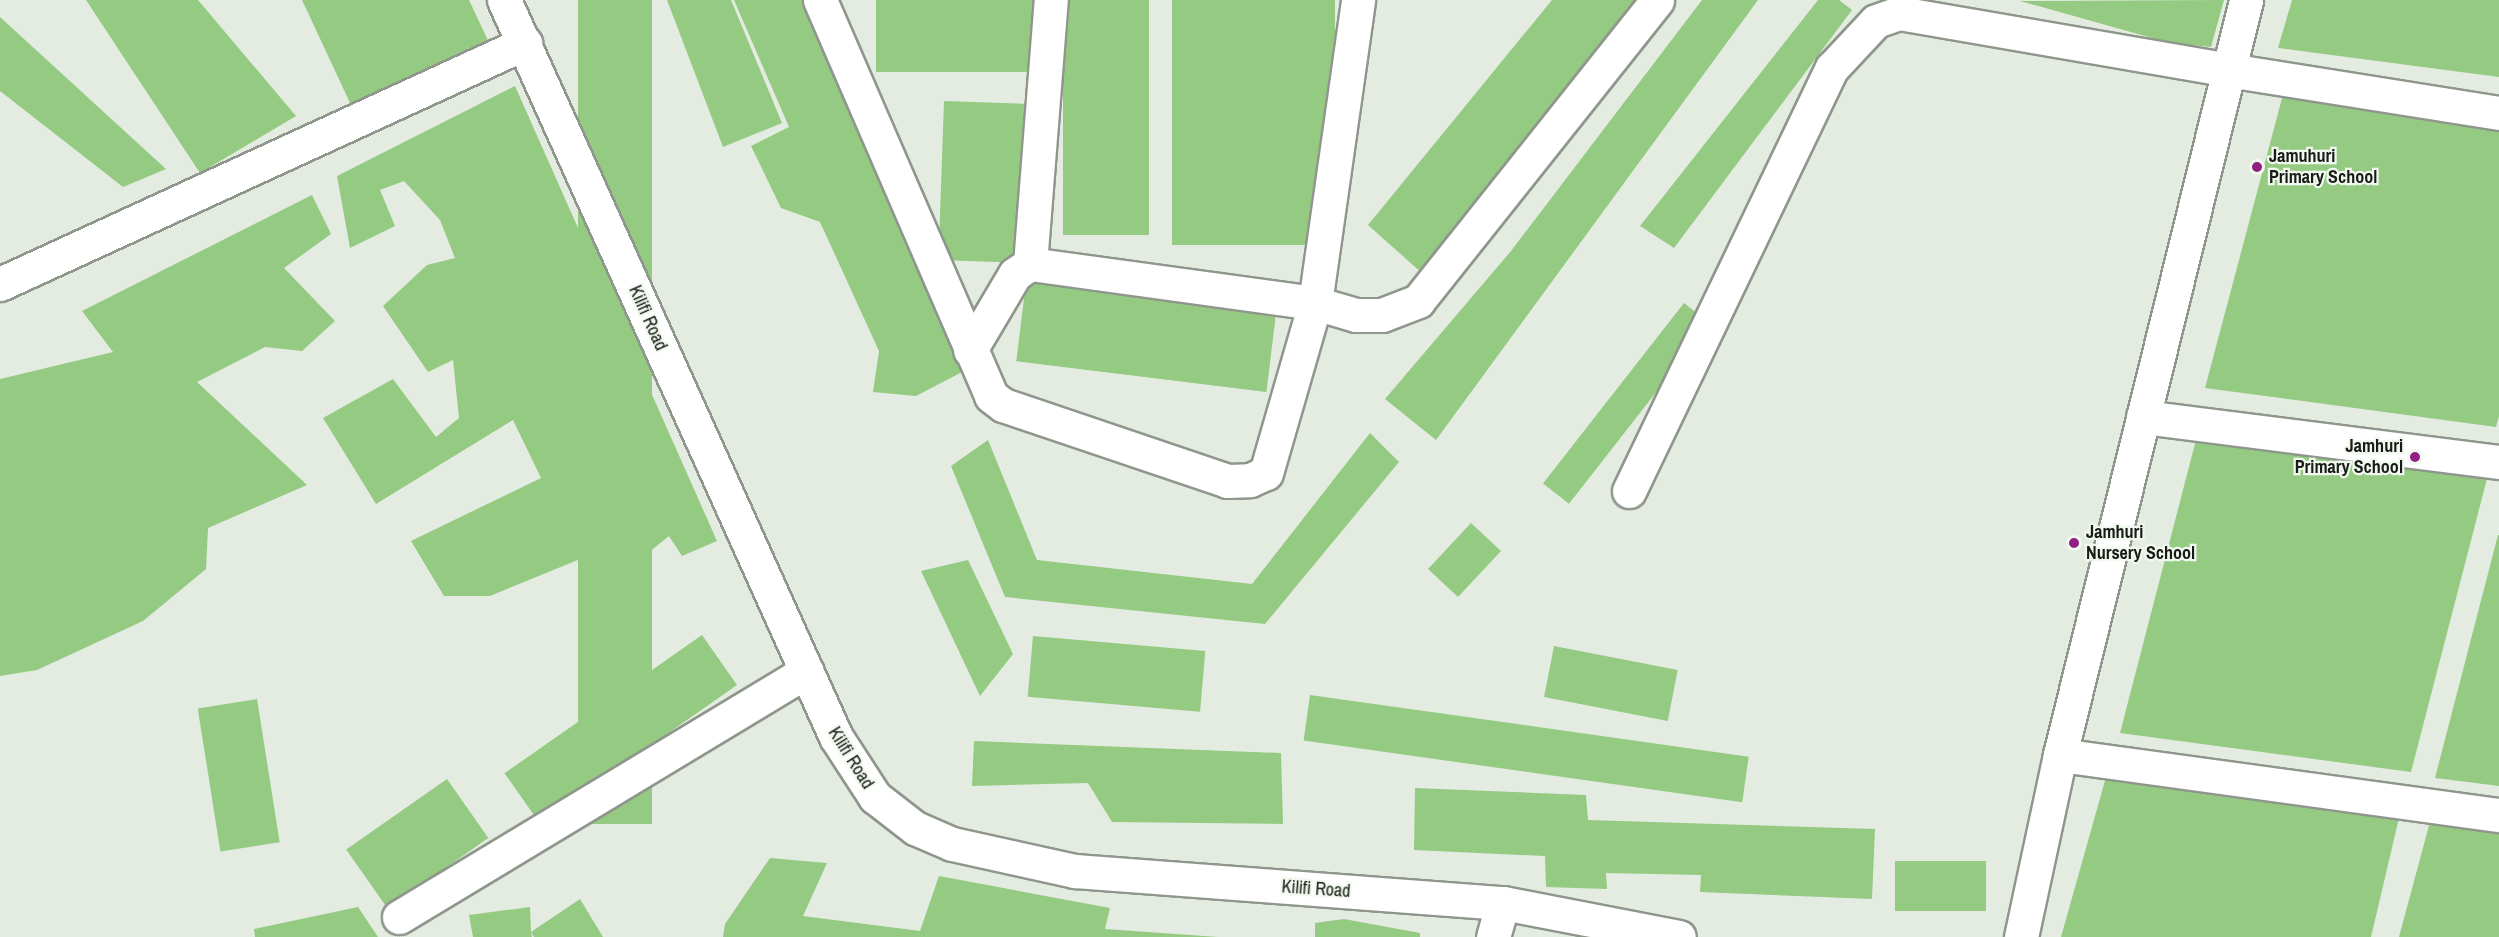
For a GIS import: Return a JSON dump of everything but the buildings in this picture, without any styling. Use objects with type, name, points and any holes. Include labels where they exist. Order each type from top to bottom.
[{"type":"street","name":"Kilifi Road","points":[[504,0],[836,737],[875,797],[915,828],[952,844],[1075,870],[1503,903],[1679,937]]},
{"type":"street","points":[[820,0],[991,396],[1003,405],[1227,481],[1250,480],[1266,472],[1315,303],[1354,42],[1358,0]]},
{"type":"street","points":[[1030,264],[1051,0]]},
{"type":"street","points":[[970,350],[1015,274],[1030,264],[1315,303],[1356,315],[1382,315],[1418,301],[1657,0]]},
{"type":"street","points":[[2021,937],[2060,755],[2246,0]]},
{"type":"street","points":[[1629,491],[1832,69],[1876,21],[1899,13],[2228,70],[2499,113]]},
{"type":"street","points":[[0,284],[525,43]]},
{"type":"street","points":[[2143,417],[2499,462]]},
{"type":"street","points":[[399,917],[806,671]]},
{"type":"street","points":[[2060,755],[2499,815]]},
{"type":"street","points":[[1493,937],[1503,903]]},
{"type":"place","name":"Jamuhuri Primary School","points":[[2257,167]]},
{"type":"place","name":"Jamhuri Primary School","points":[[2415,457]]},
{"type":"place","name":"Jamhuri Nursery School","points":[[2074,543]]}]
